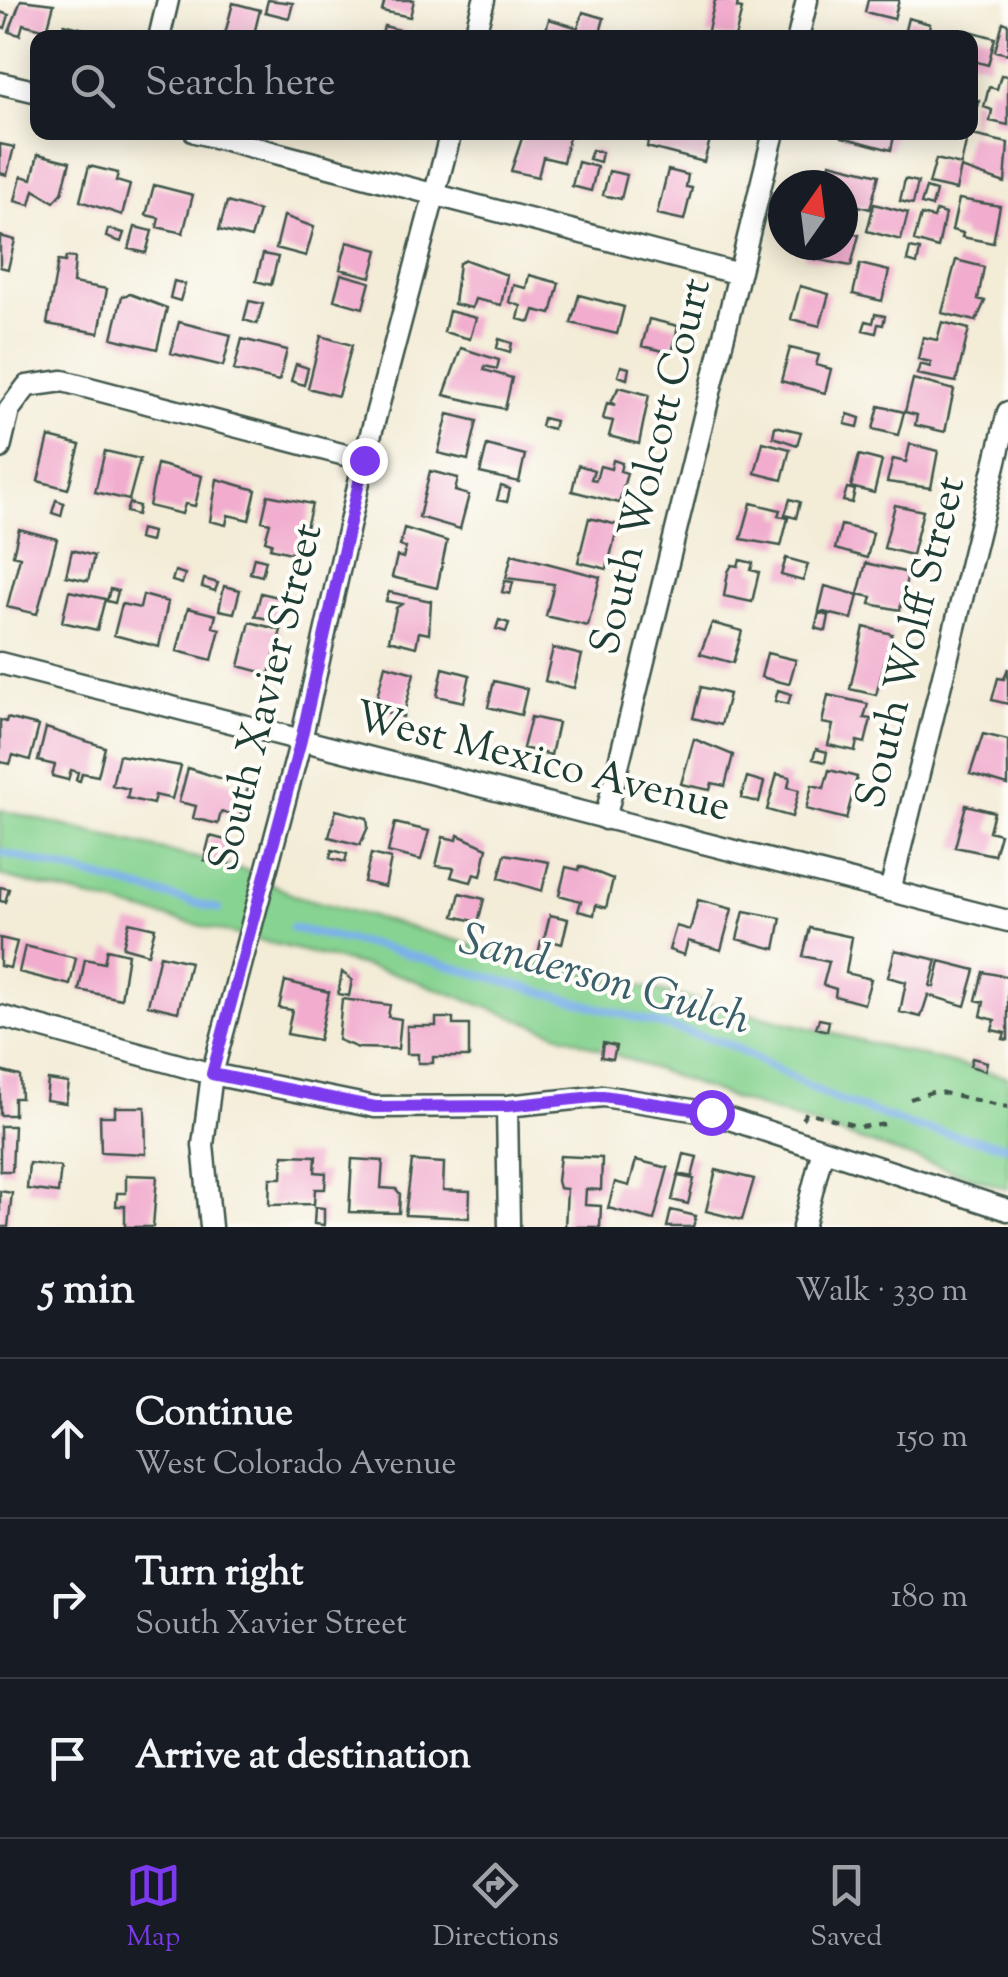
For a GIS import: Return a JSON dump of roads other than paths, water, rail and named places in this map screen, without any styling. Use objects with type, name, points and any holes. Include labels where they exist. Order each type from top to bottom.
[{"type":"street","points":[[161,30],[168,0]]},
{"type":"street","points":[[476,30],[484,0]]},
{"type":"street","points":[[800,30],[807,0]]},
{"type":"street","points":[[0,83],[30,90]]},
{"type":"street","points":[[225,140],[739,274]]},
{"type":"street","name":"South Xavier Street","points":[[211,1227],[202,1145],[212,1074],[301,740],[364,460],[449,140]]},
{"type":"street","name":"South Wolcott Court","points":[[605,819],[772,140]]},
{"type":"street","points":[[0,448],[10,410],[27,386],[62,381],[364,460]]},
{"type":"street","name":"South Wolff Street","points":[[890,892],[1008,412]]},
{"type":"street","name":"West Mexico Avenue","points":[[0,663],[1008,921]]},
{"type":"street","points":[[0,1016],[212,1074],[375,1107],[507,1106],[603,1096],[711,1112],[822,1152],[1008,1210]]},
{"type":"street","points":[[507,1106],[510,1227]]},
{"type":"street","points":[[803,1227],[822,1152]]},
{"type":"waterway","name":"Sanderson Gulch","points":[[0,852],[218,909]]},
{"type":"waterway","name":"Sanderson Gulch","points":[[292,928],[381,947],[726,1043],[830,1097],[915,1127],[1008,1146]]}]
